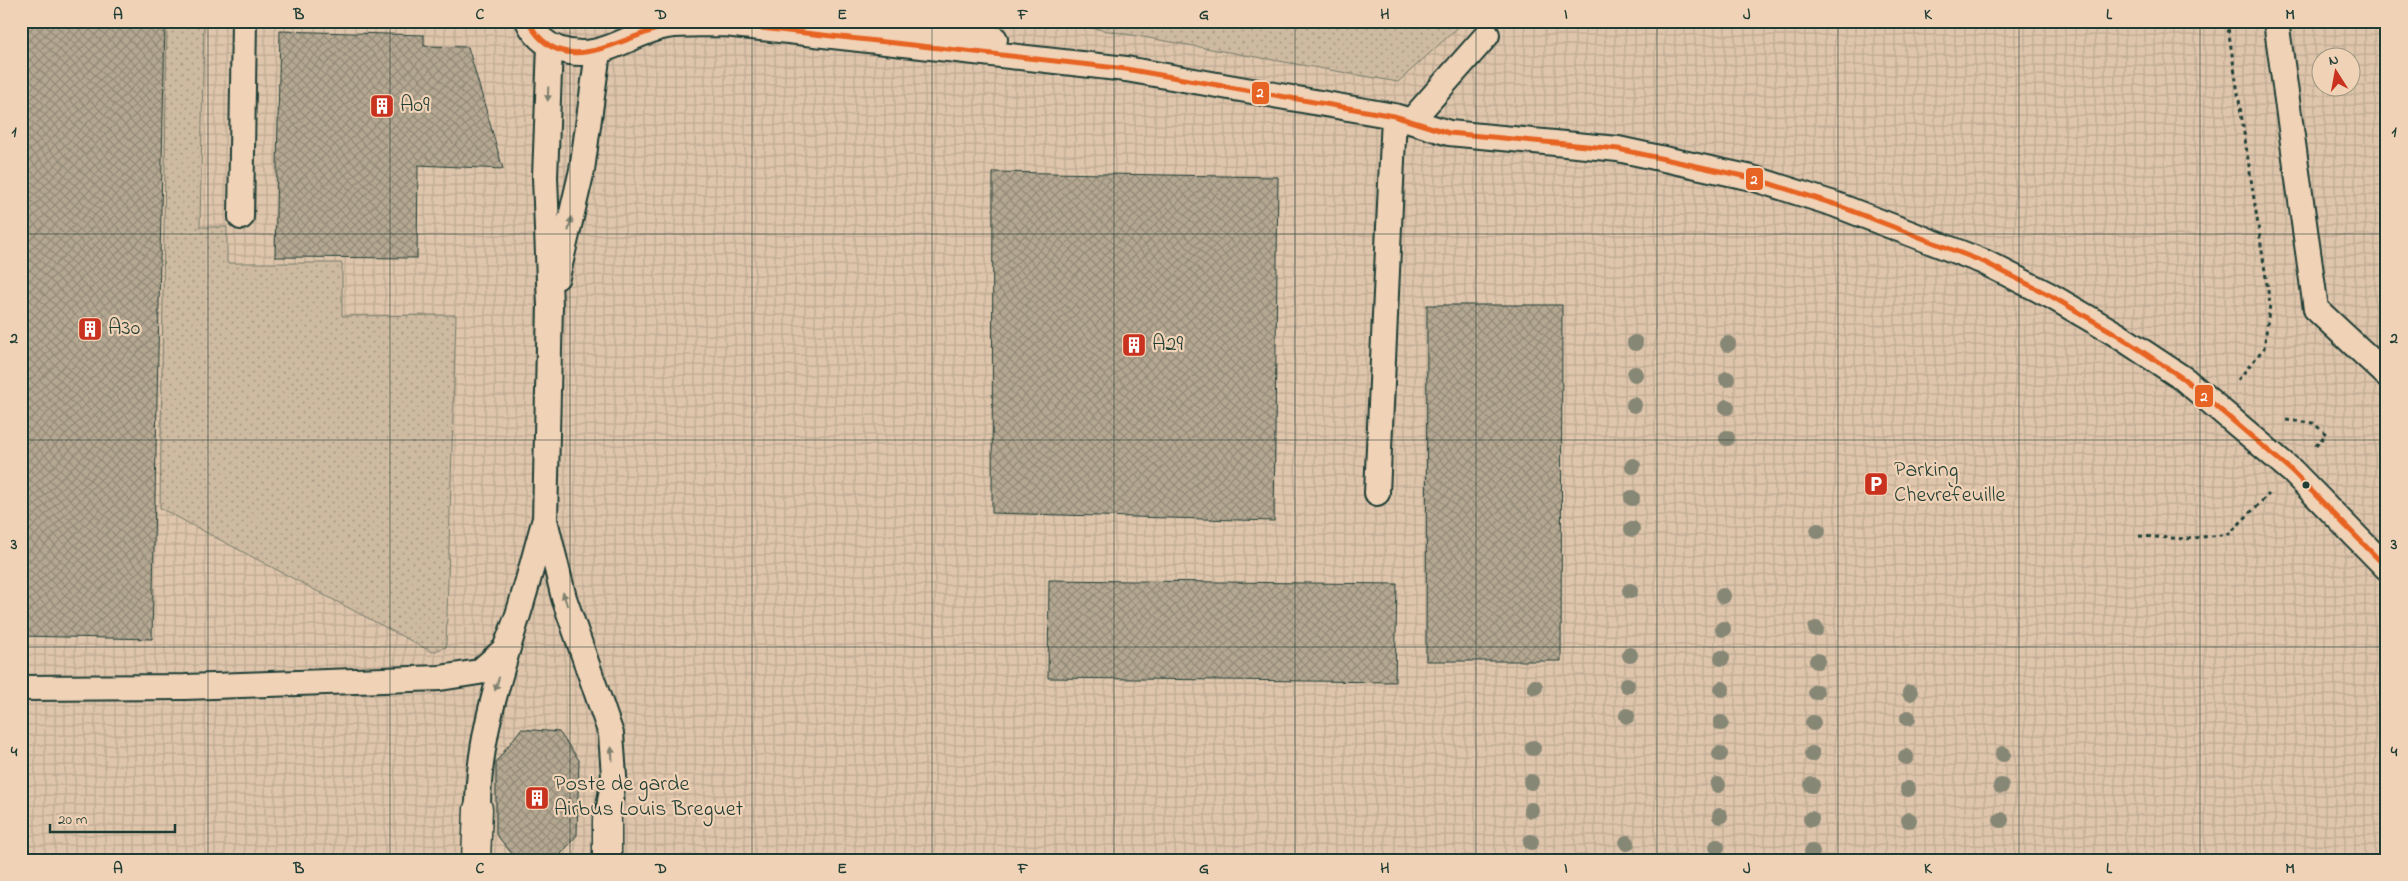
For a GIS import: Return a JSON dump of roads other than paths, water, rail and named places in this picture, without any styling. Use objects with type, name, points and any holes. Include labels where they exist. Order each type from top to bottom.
[{"type":"street","points":[[476,860],[478,809]]},
{"type":"street","points":[[607,820],[607,860]]},
{"type":"lane","points":[[241,218],[244,21]]},
{"type":"lane","points":[[528,21],[533,31],[550,46],[573,54],[607,48],[667,26],[725,24],[1126,69],[1403,118],[1448,133],[1618,149],[1752,178],[1834,204],[1920,236],[2051,296],[2116,334],[2184,379],[2292,471],[2387,568]]},
{"type":"lane","points":[[550,306],[582,170],[607,48],[630,31],[636,21]]},
{"type":"lane","points":[[876,21],[1024,43],[1126,69]]},
{"type":"lane","points":[[2276,21],[2316,310],[2387,375]]},
{"type":"lane","points":[[1377,493],[1403,118],[1486,35]]},
{"type":"lane","points":[[478,809],[478,784],[483,741],[491,704],[545,520],[550,306],[545,177],[550,46]]},
{"type":"lane","points":[[545,520],[564,598],[611,734],[614,776],[607,820]]},
{"type":"lane","points":[[21,688],[185,687],[440,678],[479,672],[505,649],[518,615]]},
{"type":"place","name":"A09","points":[[382,106]]},
{"type":"place","name":"A30","points":[[90,329]]},
{"type":"place","name":"A29","points":[[1134,345]]},
{"type":"place","name":"Parking Chevrefeuille","points":[[1876,484]]},
{"type":"place","name":"Poste de garde Airbus Louis Breguet","points":[[537,798]]}]
